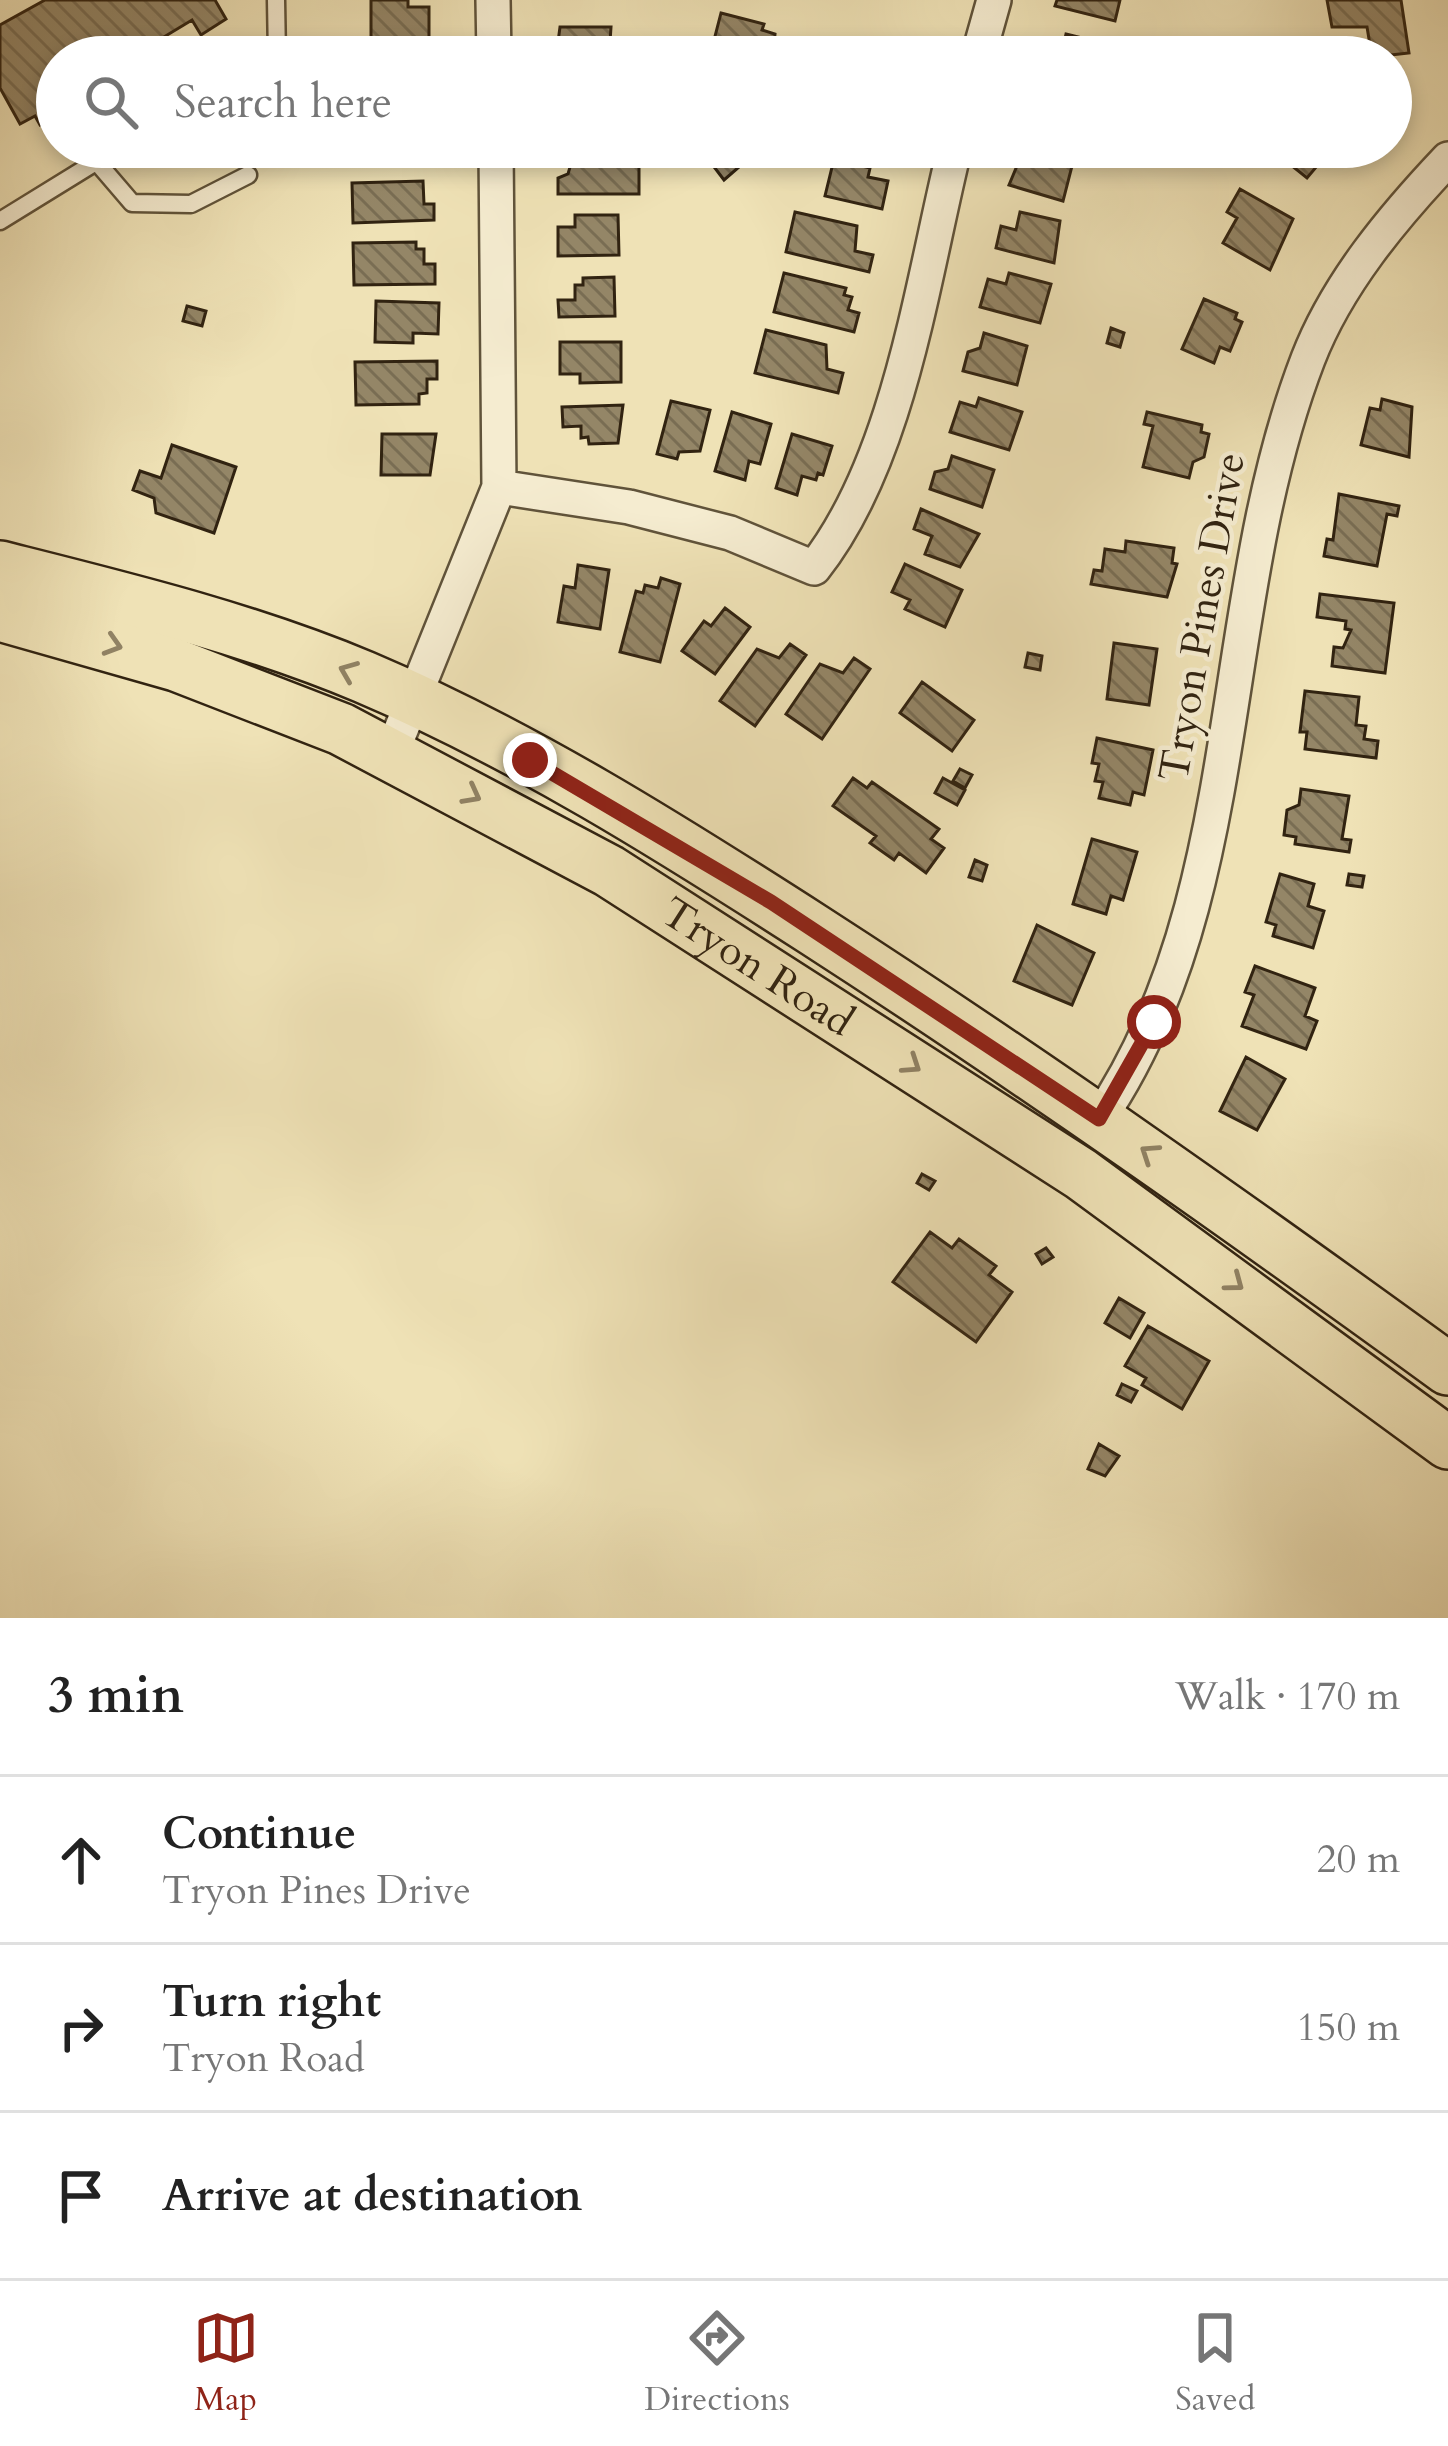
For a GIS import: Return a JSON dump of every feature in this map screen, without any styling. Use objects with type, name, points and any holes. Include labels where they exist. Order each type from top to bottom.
[{"type":"main road","name":"Tryon Road","points":[[0,567],[287,647],[412,698],[657,832],[1099,1119],[1448,1369]]},
{"type":"main road","name":"Tryon Road","points":[[0,615],[176,665],[392,752],[648,895],[1081,1174],[1448,1443]]},
{"type":"street","points":[[493,0],[494,36]]},
{"type":"street","points":[[984,36],[994,0]]},
{"type":"street","name":"Tryon Pines Drive","points":[[1099,1119],[1154,1022],[1192,916],[1260,527],[1279,446],[1309,355],[1357,268],[1448,159]]},
{"type":"street","points":[[392,752],[499,487],[496,168]]},
{"type":"street","points":[[499,487],[628,507],[730,532],[814,568],[839,536],[862,490],[891,405],[950,168]]},
{"type":"lane","points":[[276,0],[277,36]]},
{"type":"lane","points":[[0,221],[85,168]]},
{"type":"lane","points":[[102,168],[132,202],[190,204],[248,175]]},
{"type":"building","points":[[45,0],[215,0],[226,19],[201,35],[192,20],[166,36],[36,36],[36,118],[20,124],[0,88],[0,25]]},
{"type":"building","points":[[371,0],[408,0],[408,7],[429,7],[429,36],[371,36]]},
{"type":"building","points":[[1057,0],[1120,0],[1115,21],[1055,6]]},
{"type":"building","points":[[1327,0],[1401,0],[1406,36],[1368,36],[1367,27],[1332,27]]},
{"type":"building","points":[[721,13],[764,24],[762,30],[775,34],[775,36],[715,36]]},
{"type":"building","points":[[560,27],[611,27],[610,36],[559,36]]},
{"type":"building","points":[[570,168],[639,168],[639,194],[558,194],[558,178]]},
{"type":"building","points":[[715,168],[738,168],[724,180]]},
{"type":"building","points":[[832,168],[870,168],[868,177],[888,181],[882,209],[825,196]]},
{"type":"building","points":[[1016,168],[1071,168],[1063,201],[1009,185]]},
{"type":"building","points":[[1295,168],[1315,168],[1307,178]]},
{"type":"building","points":[[423,181],[424,204],[434,204],[434,220],[353,223],[352,183]]},
{"type":"building","points":[[1240,189],[1293,219],[1270,270],[1223,243],[1237,218],[1227,212]]},
{"type":"building","points":[[795,212],[857,226],[855,251],[873,255],[869,272],[786,252]]},
{"type":"building","points":[[1020,212],[1060,221],[1054,263],[996,248],[1001,226],[1016,230]]},
{"type":"building","points":[[575,215],[618,215],[619,255],[558,256],[558,227],[575,227]]},
{"type":"building","points":[[416,242],[416,249],[424,249],[424,264],[435,264],[435,284],[354,285],[353,243]]},
{"type":"building","points":[[784,273],[846,288],[844,295],[852,297],[848,310],[859,313],[854,332],[774,312]]},
{"type":"building","points":[[1009,273],[1051,284],[1040,323],[980,307],[988,279],[1006,284]]},
{"type":"building","points":[[614,277],[615,316],[559,317],[558,300],[575,300],[575,285],[583,285],[583,278]]},
{"type":"building","points":[[1204,299],[1237,313],[1235,319],[1242,322],[1230,351],[1220,347],[1214,363],[1182,349]]},
{"type":"building","points":[[376,301],[439,303],[438,334],[413,333],[413,343],[375,342]]},
{"type":"building","points":[[187,306],[206,311],[202,326],[183,321]]},
{"type":"building","points":[[1111,328],[1124,333],[1120,347],[1107,343]]},
{"type":"building","points":[[766,330],[826,345],[827,369],[843,373],[838,393],[755,373]]},
{"type":"building","points":[[984,333],[1027,346],[1017,385],[963,371],[968,352],[980,348]]},
{"type":"building","points":[[560,342],[621,342],[621,382],[580,383],[580,374],[560,374]]},
{"type":"building","points":[[437,361],[437,379],[427,379],[427,393],[419,394],[419,404],[356,405],[355,362]]},
{"type":"building","points":[[979,398],[1022,412],[1009,450],[950,432],[960,402],[976,407]]},
{"type":"building","points":[[1382,399],[1412,407],[1409,457],[1361,445],[1370,408],[1380,410]]},
{"type":"building","points":[[671,401],[710,410],[700,451],[679,452],[677,459],[657,454]]},
{"type":"building","points":[[623,405],[618,443],[589,444],[588,437],[581,438],[581,426],[563,427],[562,407]]},
{"type":"building","points":[[732,412],[771,424],[760,464],[749,461],[745,480],[715,471]]},
{"type":"building","points":[[1147,412],[1202,425],[1201,432],[1209,434],[1204,457],[1193,462],[1189,478],[1143,467],[1153,426],[1144,424]]},
{"type":"building","points":[[382,434],[436,434],[430,475],[381,475]]},
{"type":"building","points":[[792,434],[832,446],[823,475],[818,473],[816,480],[802,476],[797,495],[776,488]]},
{"type":"building","points":[[172,445],[236,467],[214,533],[156,513],[154,498],[133,490],[140,471],[161,478]]},
{"type":"building","points":[[952,456],[994,470],[982,507],[930,489],[935,472],[948,469]]},
{"type":"building","points":[[1339,494],[1399,506],[1397,516],[1387,514],[1377,566],[1324,556],[1327,539],[1333,540]]},
{"type":"building","points":[[921,509],[979,534],[960,567],[925,554],[932,536],[914,529]]},
{"type":"building","points":[[1126,541],[1174,548],[1172,563],[1177,564],[1167,597],[1091,584],[1094,570],[1102,571],[1105,549],[1125,552]]},
{"type":"building","points":[[905,564],[962,590],[945,627],[905,609],[910,600],[892,592]]},
{"type":"building","points":[[578,565],[609,570],[600,629],[558,622],[564,586],[575,588]]},
{"type":"building","points":[[661,578],[680,584],[660,662],[620,652],[636,591],[643,593],[645,585],[658,588]]},
{"type":"building","points":[[1320,594],[1394,603],[1385,673],[1332,666],[1334,647],[1343,648],[1351,630],[1345,629],[1346,621],[1317,617]]},
{"type":"building","points":[[725,608],[750,627],[715,674],[682,651],[704,621],[711,626]]},
{"type":"building","points":[[1114,643],[1157,649],[1149,705],[1107,699]]},
{"type":"building","points":[[790,644],[806,655],[755,726],[720,701],[757,649],[779,658]]},
{"type":"building","points":[[1028,653],[1042,656],[1040,670],[1025,667]]},
{"type":"building","points":[[854,658],[870,669],[822,739],[786,714],[820,664],[843,673]]},
{"type":"building","points":[[922,682],[974,720],[952,751],[900,713]]},
{"type":"building","points":[[1305,691],[1359,697],[1356,725],[1366,726],[1364,739],[1378,741],[1376,758],[1305,749],[1307,732],[1300,732]]},
{"type":"building","points":[[1097,738],[1153,750],[1144,795],[1133,792],[1130,805],[1099,798],[1103,782],[1095,781],[1099,764],[1092,763]]},
{"type":"building","points":[[960,769],[972,775],[965,788],[953,781]]},
{"type":"building","points":[[853,778],[867,788],[872,782],[939,829],[931,839],[944,848],[926,873],[899,853],[894,860],[870,843],[876,836],[833,806]]},
{"type":"building","points":[[943,778],[965,790],[957,805],[935,793]]},
{"type":"building","points":[[1301,789],[1349,796],[1342,839],[1351,840],[1349,852],[1295,844],[1296,837],[1284,835],[1287,810],[1299,805]]},
{"type":"building","points":[[1092,839],[1137,852],[1123,900],[1111,896],[1106,914],[1073,904]]},
{"type":"building","points":[[975,860],[987,865],[982,881],[969,877]]},
{"type":"building","points":[[1280,874],[1314,884],[1308,906],[1324,911],[1313,948],[1273,936],[1276,925],[1266,922]]},
{"type":"building","points":[[1349,874],[1364,876],[1362,887],[1347,885]]},
{"type":"building","points":[[1037,925],[1094,953],[1072,1005],[1014,981]]},
{"type":"building","points":[[1255,966],[1315,988],[1305,1016],[1317,1021],[1306,1049],[1242,1026],[1254,995],[1245,992]]},
{"type":"building","points":[[1246,1057],[1285,1079],[1257,1130],[1220,1111]]},
{"type":"building","points":[[922,1174],[935,1181],[929,1190],[917,1183]]},
{"type":"building","points":[[930,1232],[952,1248],[959,1239],[996,1266],[989,1275],[1012,1292],[976,1342],[893,1282]]},
{"type":"building","points":[[1046,1248],[1053,1257],[1042,1264],[1036,1254]]},
{"type":"building","points":[[1119,1298],[1144,1313],[1130,1338],[1105,1323]]},
{"type":"building","points":[[1148,1326],[1209,1361],[1182,1409],[1142,1385],[1146,1378],[1125,1366]]},
{"type":"building","points":[[1122,1384],[1137,1391],[1131,1402],[1117,1395]]},
{"type":"building","points":[[1099,1444],[1119,1456],[1105,1476],[1088,1469]]},
{"type":"route","points":[[530,760],[771,902],[1099,1119],[1154,1022]]}]
